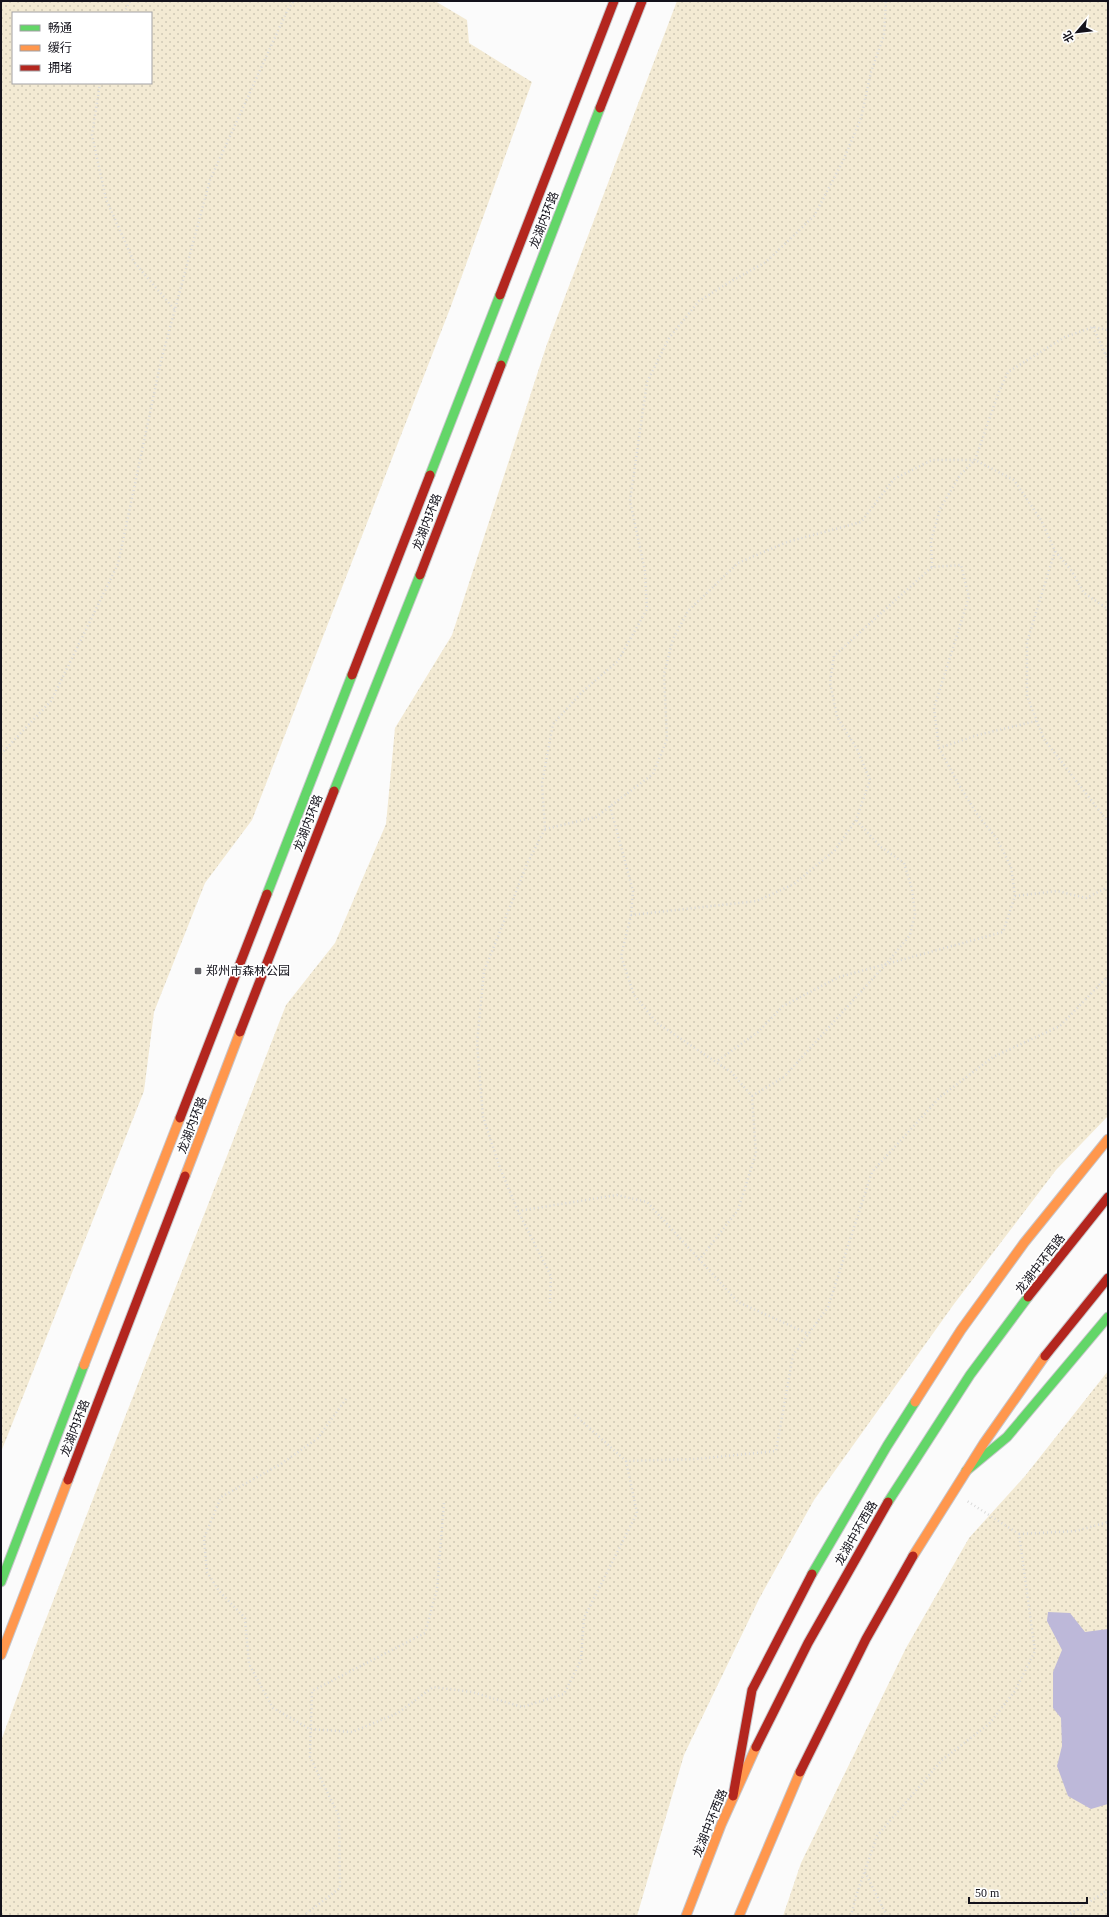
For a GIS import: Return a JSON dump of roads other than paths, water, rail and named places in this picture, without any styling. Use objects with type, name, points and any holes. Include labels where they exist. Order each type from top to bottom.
[{"type":"main road","name":"龙湖内环路","points":[[1,1582],[285,844],[359,659],[614,1]]},
{"type":"main road","name":"龙湖内环路","points":[[1,1655],[306,861],[433,540],[642,1]]},
{"type":"main road","points":[[734,1796],[752,1690],[810,1577],[887,1446],[961,1330],[1024,1243],[1108,1139]]},
{"type":"main road","name":"龙湖中环西路","points":[[686,1916],[734,1796],[794,1669],[829,1602],[897,1487],[952,1400],[989,1348],[1108,1197]]},
{"type":"main road","points":[[740,1916],[779,1816],[838,1692],[873,1626],[966,1471],[1029,1378],[1108,1278]]},
{"type":"main road","points":[[966,1471],[1007,1437],[1108,1317]]},
{"type":"place","name":"郑州市森林公园","points":[[198,971]]}]
